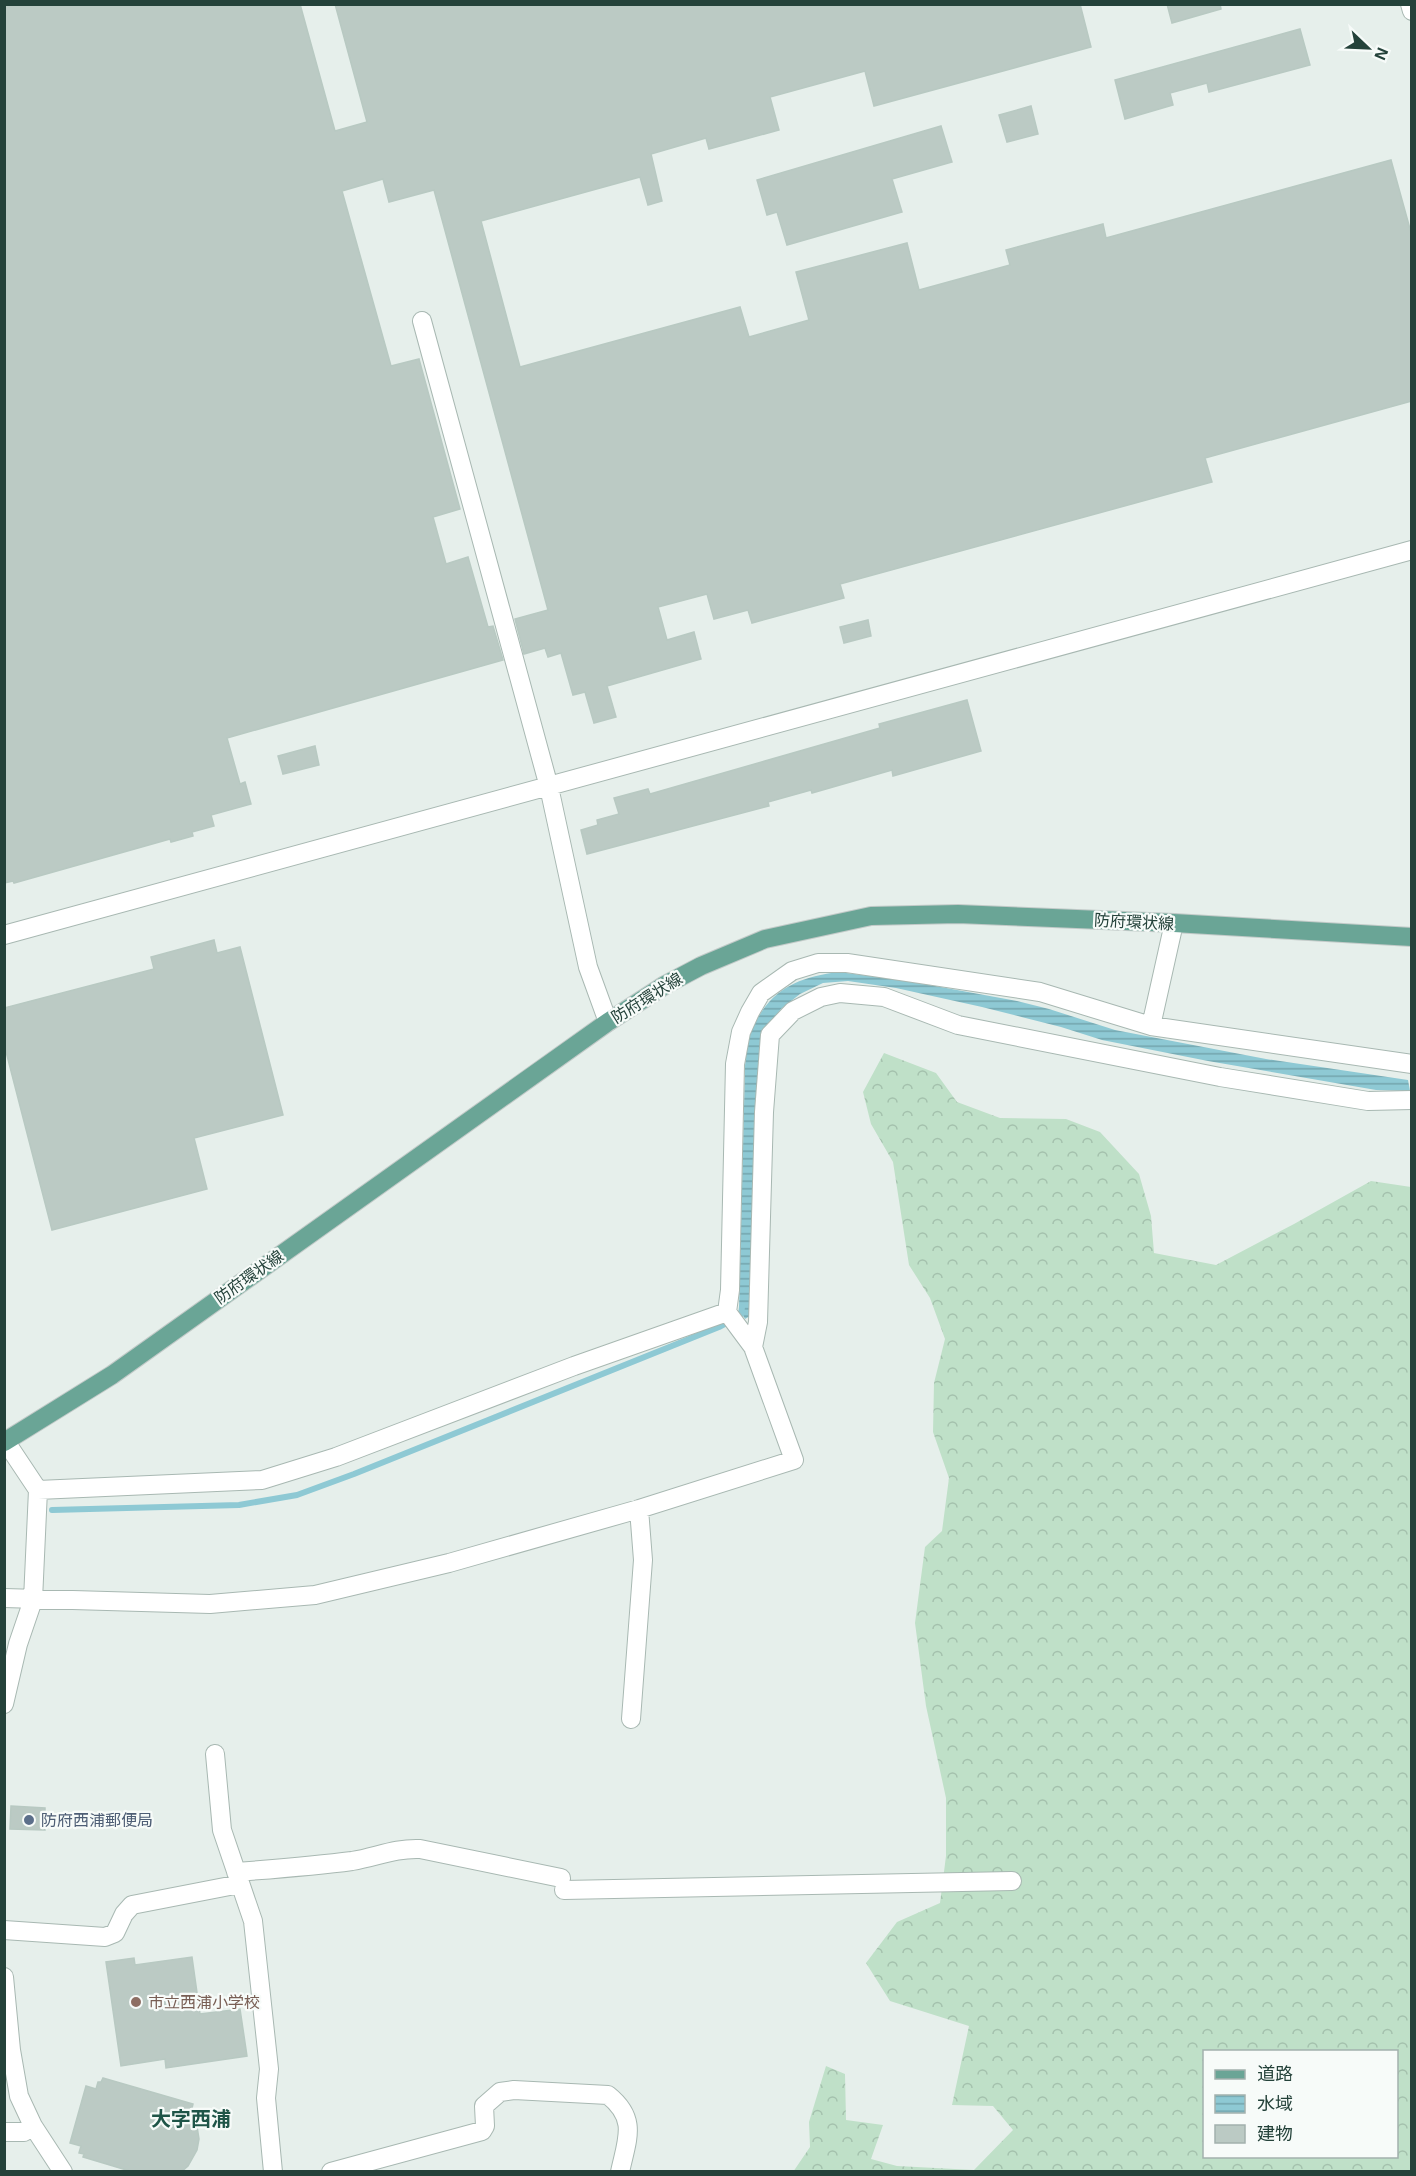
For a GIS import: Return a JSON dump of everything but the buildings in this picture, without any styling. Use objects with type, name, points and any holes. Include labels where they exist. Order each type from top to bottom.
[{"type":"main road","name":"防府環状線","points":[[5,1442],[112,1375],[608,1022],[665,985],[701,966],[765,939],[871,916],[958,914],[1174,923],[1412,937]]},
{"type":"street","points":[[1410,4],[1412,11]]},
{"type":"street","points":[[423,321],[549,787],[588,967],[608,1022]]},
{"type":"street","points":[[4,935],[1412,550]]},
{"type":"street","points":[[1151,1026],[1174,923]]},
{"type":"street","points":[[4,1598],[210,1604],[315,1595],[449,1563],[639,1509],[794,1460],[753,1347],[727,1312],[730,1290],[735,1064],[741,1032],[761,993],[792,971],[818,963],[848,963],[1040,992],[1151,1026],[1412,1064]]},
{"type":"street","points":[[753,1347],[758,1322],[764,1112],[770,1035],[794,1011],[820,997],[840,993],[884,997],[958,1026],[1368,1101],[1412,1100]]},
{"type":"street","points":[[38,1490],[262,1480],[336,1457],[574,1366],[727,1312]]},
{"type":"street","points":[[4,1704],[18,1644],[33,1600],[38,1490],[5,1442]]},
{"type":"street","points":[[631,1719],[643,1560],[639,1509]]},
{"type":"street","points":[[215,1754],[222,1830],[255,1932],[269,2069],[266,2098],[273,2172]]},
{"type":"street","points":[[4,1930],[105,1937],[115,1933],[124,1914],[132,1905],[238,1878],[372,1858],[402,1848],[420,1849],[562,1884],[1012,1881]]},
{"type":"street","points":[[4,1977],[11,2050],[19,2096],[33,2126],[63,2172]]},
{"type":"street","points":[[331,2172],[482,2131],[485,2126],[484,2106],[500,2092],[514,2090],[608,2095],[616,2101],[626,2114],[629,2127],[620,2172]]},
{"type":"street","points":[[4,2132],[24,2132],[33,2126]]},
{"type":"green space","points":[[884,1053],[936,1073],[957,1102],[1000,1118],[1066,1119],[1100,1132],[1139,1174],[1151,1216],[1154,1253],[1216,1265],[1371,1181],[1411,1187],[1411,2171],[793,2172],[810,2147],[809,2122],[826,2066],[845,2074],[846,2120],[883,2125],[871,2159],[897,2166],[974,2170],[1013,2130],[993,2106],[952,2105],[969,2026],[890,2001],[866,1963],[897,1922],[940,1903],[946,1856],[946,1798],[926,1706],[915,1623],[925,1547],[942,1531],[949,1478],[933,1432],[934,1383],[945,1339],[930,1298],[909,1265],[893,1162],[871,1124],[863,1092]]},
{"type":"water","points":[[839,972],[908,981],[1017,1001],[1115,1030],[1266,1059],[1408,1080],[1410,1091],[1376,1090],[1102,1040],[982,1007],[896,988],[848,981],[823,983],[800,994],[781,1009],[767,1027],[750,1316],[745,1319],[739,1308],[745,1066],[750,1034],[765,1007],[785,989],[796,982]]},
{"type":"waterway","points":[[52,1510],[239,1505],[297,1495],[719,1327],[741,1315],[742,1307]]},
{"type":"place","name":"防府西浦郵便局","points":[[29,1820]]},
{"type":"place","name":"市立西浦小学校","points":[[136,2002]]},
{"type":"district","name":"大字西浦","points":[[191,2119]]}]
